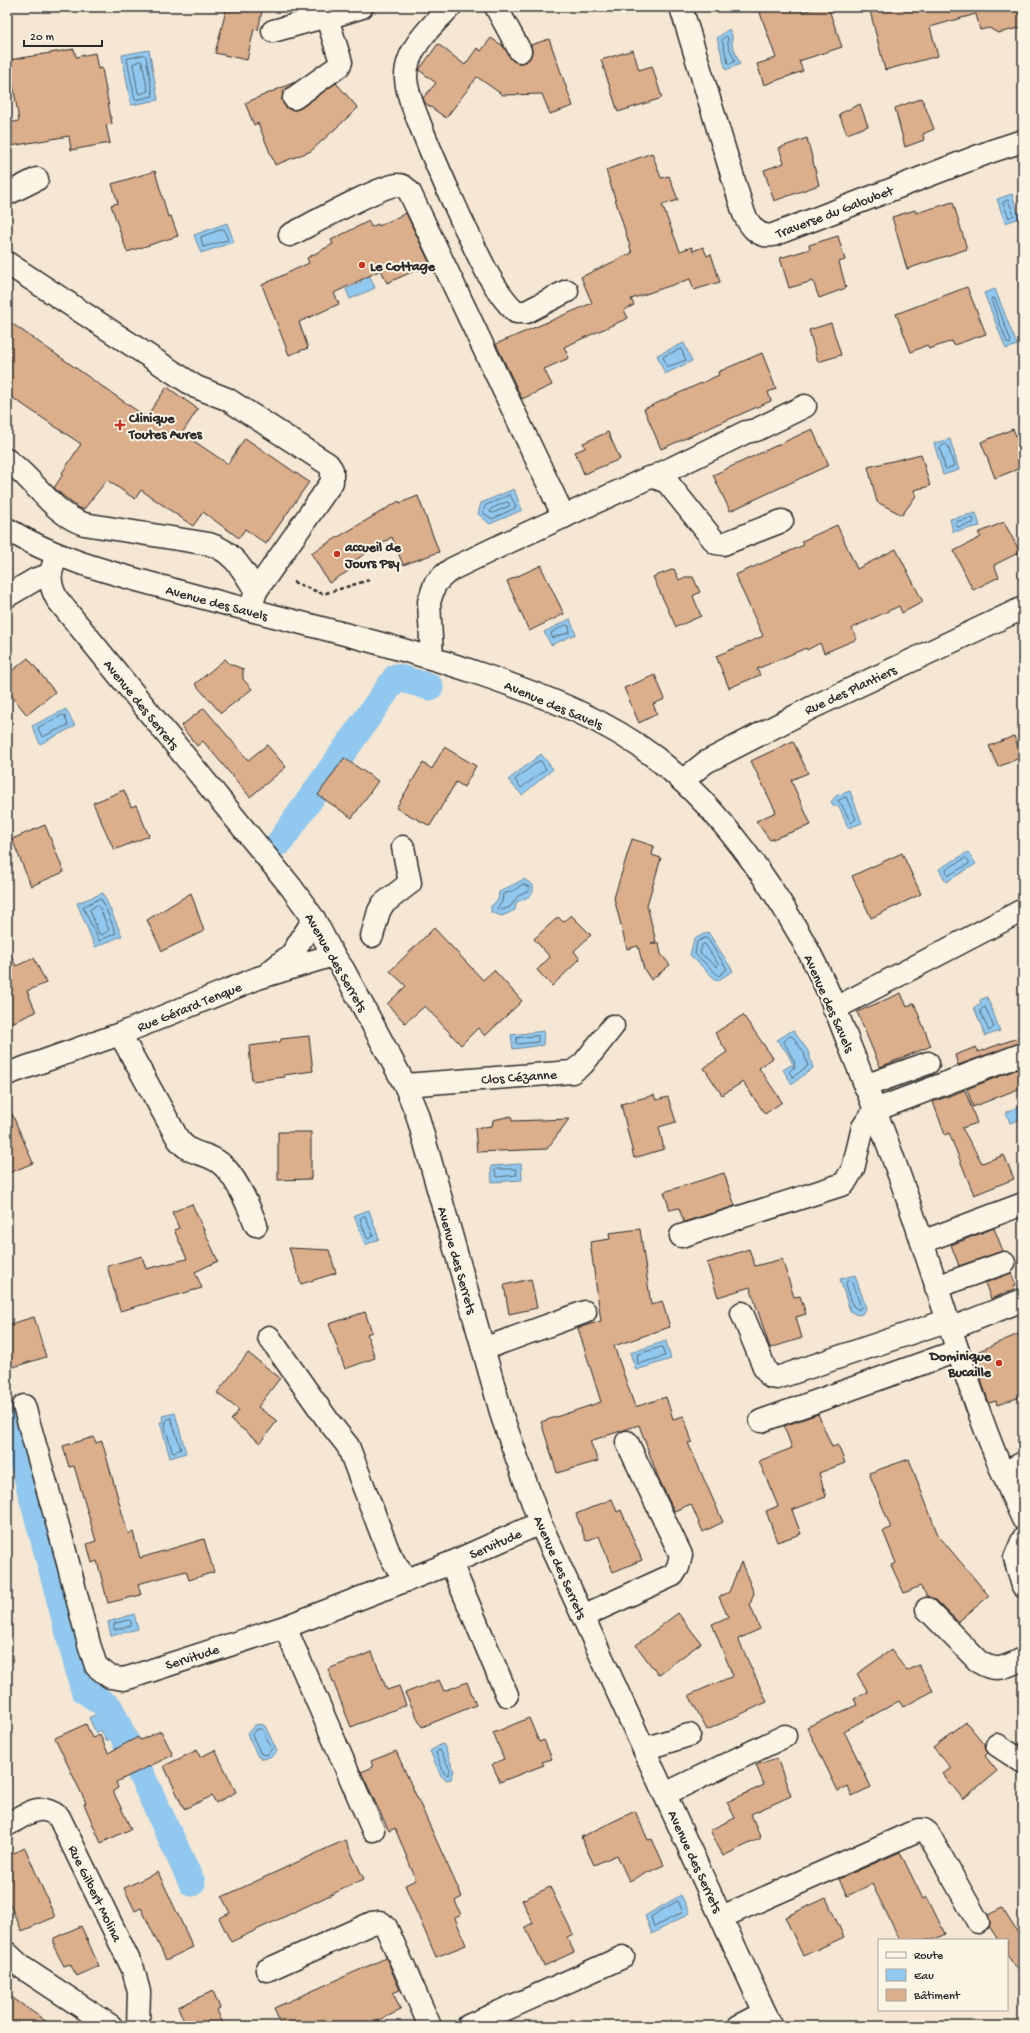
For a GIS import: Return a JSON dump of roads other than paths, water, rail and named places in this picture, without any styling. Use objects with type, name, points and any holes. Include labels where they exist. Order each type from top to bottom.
[{"type":"street","points":[[274,31],[362,7]]},
{"type":"street","points":[[450,7],[417,45],[408,63],[406,77],[409,94],[431,153],[480,260],[508,304],[516,312],[526,312],[567,291]]},
{"type":"street","points":[[496,7],[520,51]]},
{"type":"street","name":"Traverse du Galoubet","points":[[681,7],[744,214],[748,223],[760,234],[766,236],[772,235],[992,151],[1023,141]]},
{"type":"street","points":[[294,98],[339,66],[341,62],[332,14]]},
{"type":"street","points":[[7,194],[37,179]]},
{"type":"street","points":[[290,235],[378,192],[397,185],[405,187],[410,193],[564,517]]},
{"type":"street","points":[[7,263],[196,387],[227,399],[328,464],[332,470],[332,482],[268,572],[253,601]]},
{"type":"street","points":[[432,657],[429,602],[435,584],[452,569],[654,477],[746,432],[756,430],[805,406]]},
{"type":"street","points":[[7,460],[28,476],[64,515],[75,520],[209,544],[224,549],[243,571],[253,601]]},
{"type":"street","points":[[654,477],[667,482],[716,543],[723,544],[782,521]]},
{"type":"street","name":"Avenue des Savels","points":[[7,529],[53,566],[253,601],[432,657],[553,700],[588,715],[653,756],[682,781],[712,812],[768,883],[797,930],[826,988],[875,1110],[922,1242],[957,1351],[1003,1474],[1023,1519]]},
{"type":"street","points":[[7,596],[36,579],[53,566]]},
{"type":"street","name":"Avenue des Serrets","points":[[53,566],[53,591],[64,609],[291,887],[314,919],[343,969],[405,1085],[417,1114],[503,1419],[540,1522],[768,2019]]},
{"type":"street","name":"Rue des Plantiers","points":[[682,781],[712,759],[811,708],[1023,608]]},
{"type":"street","points":[[372,936],[379,911],[383,904],[410,883],[403,847]]},
{"type":"street","points":[[834,1009],[1023,910]]},
{"type":"street","name":"Rue Gérard Tenque","points":[[258,978],[282,964],[292,954],[314,919]]},
{"type":"street","name":"Rue Gérard Tenque","points":[[7,1074],[120,1034],[258,978],[333,954]]},
{"type":"street","name":"Clos Cézanne","points":[[405,1085],[572,1072],[583,1064],[613,1026]]},
{"type":"street","name":"Rue Gérard Tenque","points":[[120,1034],[181,1143],[192,1152],[210,1157],[226,1168],[246,1201],[256,1225]]},
{"type":"street","points":[[681,1236],[844,1184],[853,1168],[863,1127],[875,1110],[1023,1054]]},
{"type":"street","points":[[865,1086],[928,1063]]},
{"type":"street","points":[[922,1242],[1023,1204]]},
{"type":"street","points":[[936,1287],[1004,1263]]},
{"type":"street","points":[[742,1313],[765,1369],[771,1377],[777,1378],[1023,1300]]},
{"type":"street","points":[[483,1350],[585,1312]]},
{"type":"street","points":[[269,1337],[329,1422],[348,1446],[389,1553],[397,1567],[408,1580]]},
{"type":"street","points":[[760,1421],[957,1351]]},
{"type":"street","name":"Servitude","points":[[24,1406],[62,1540],[89,1644],[96,1666],[110,1677],[123,1679],[131,1677],[285,1627],[451,1563],[540,1522]]},
{"type":"street","points":[[582,1616],[673,1575],[678,1567],[681,1555],[627,1442]]},
{"type":"street","points":[[1003,1474],[1023,1463]]},
{"type":"street","points":[[1023,1539],[1015,1558],[1023,1586]]},
{"type":"street","points":[[451,1563],[507,1695]]},
{"type":"street","points":[[927,1609],[979,1662],[987,1667],[1002,1668],[1023,1658]]},
{"type":"street","points":[[285,1627],[373,1830]]},
{"type":"street","points":[[644,1749],[689,1735]]},
{"type":"street","points":[[665,1794],[785,1736]]},
{"type":"street","points":[[997,1745],[1023,1762]]},
{"type":"street","name":"Rue Gilbert Molina","points":[[7,1825],[38,1809],[45,1809],[59,1817],[133,1969],[139,1992],[138,2026]]},
{"type":"street","points":[[722,1917],[918,1830],[928,1833],[978,1922]]},
{"type":"street","points":[[267,1970],[372,1923],[380,1922],[386,1927],[430,2026]]},
{"type":"street","points":[[7,1952],[23,1968],[111,2026]]},
{"type":"street","points":[[468,2026],[623,1957]]},
{"type":"street","points":[[739,2026],[768,2019]]},
{"type":"water","points":[[729,29],[732,35],[732,44],[740,64],[726,70],[717,38]]},
{"type":"water","points":[[149,50],[158,100],[131,105],[122,55]]},
{"type":"water","points":[[1012,194],[1020,218],[1005,223],[997,199]]},
{"type":"water","points":[[227,223],[234,242],[201,253],[194,235]]},
{"type":"water","points":[[369,274],[375,288],[350,299],[346,289],[361,282],[361,278]]},
{"type":"water","points":[[995,289],[1017,345],[1006,349],[984,293]]},
{"type":"water","points":[[684,343],[692,361],[665,374],[657,355]]},
{"type":"water","points":[[950,439],[959,470],[943,475],[934,443]]},
{"type":"water","points":[[514,489],[522,510],[490,524],[478,514],[481,503]]},
{"type":"water","points":[[976,513],[980,526],[953,532],[950,519]]},
{"type":"water","points":[[570,619],[576,634],[551,645],[544,632]]},
{"type":"water","points":[[66,709],[75,726],[40,744],[32,726]]},
{"type":"water","points":[[541,754],[553,769],[522,795],[508,780]]},
{"type":"water","points":[[850,791],[862,823],[848,828],[839,806],[834,806],[831,802],[836,796]]},
{"type":"water","points":[[968,852],[976,864],[946,882],[939,869]]},
{"type":"water","points":[[524,879],[533,885],[533,892],[516,903],[515,910],[502,916],[491,912],[491,906],[498,900],[499,892]]},
{"type":"water","points":[[103,893],[122,936],[95,947],[77,903]]},
{"type":"water","points":[[708,932],[733,971],[717,981],[690,955],[694,939]]},
{"type":"water","points":[[987,997],[1000,1031],[985,1036],[974,1007],[981,1005],[980,1000]]},
{"type":"water","points":[[793,1030],[808,1051],[813,1068],[792,1084],[783,1070],[791,1065],[795,1069],[788,1054],[777,1040]]},
{"type":"water","points":[[544,1031],[543,1045],[513,1049],[511,1035]]},
{"type":"water","points":[[1023,1105],[1023,1118],[1010,1123],[1006,1112]]},
{"type":"water","points":[[521,1164],[522,1180],[492,1182],[491,1166]]},
{"type":"water","points":[[369,1210],[379,1239],[365,1245],[354,1215]]},
{"type":"water","points":[[855,1275],[866,1308],[862,1314],[857,1315],[850,1311],[840,1279]]},
{"type":"water","points":[[666,1341],[671,1359],[636,1370],[630,1353]]},
{"type":"water","points":[[175,1413],[186,1453],[170,1458],[160,1422],[163,1422],[162,1416]]},
{"type":"water","points":[[134,1614],[138,1629],[111,1636],[108,1622]]},
{"type":"water","points":[[104,1710],[116,1736],[106,1741],[101,1730],[96,1733],[89,1718]]},
{"type":"water","points":[[261,1724],[265,1726],[277,1751],[273,1756],[263,1759],[258,1757],[247,1734],[255,1725]]},
{"type":"water","points":[[442,1744],[444,1745],[454,1771],[451,1779],[447,1780],[441,1776],[430,1751]]},
{"type":"water","points":[[681,1895],[690,1913],[652,1934],[645,1916]]},
{"type":"waterway","points":[[280,842],[396,677],[430,687]]},
{"type":"waterway","points":[[12,1421],[84,1690],[110,1708],[192,1883]]},
{"type":"place","name":"Le Cottage","points":[[362,265]]},
{"type":"place","name":"Clinique Toutes Aures","points":[[120,425]]},
{"type":"place","name":"accueil de Jours Psy","points":[[337,554]]},
{"type":"place","name":"Dominique Bucaille","points":[[999,1363]]}]
